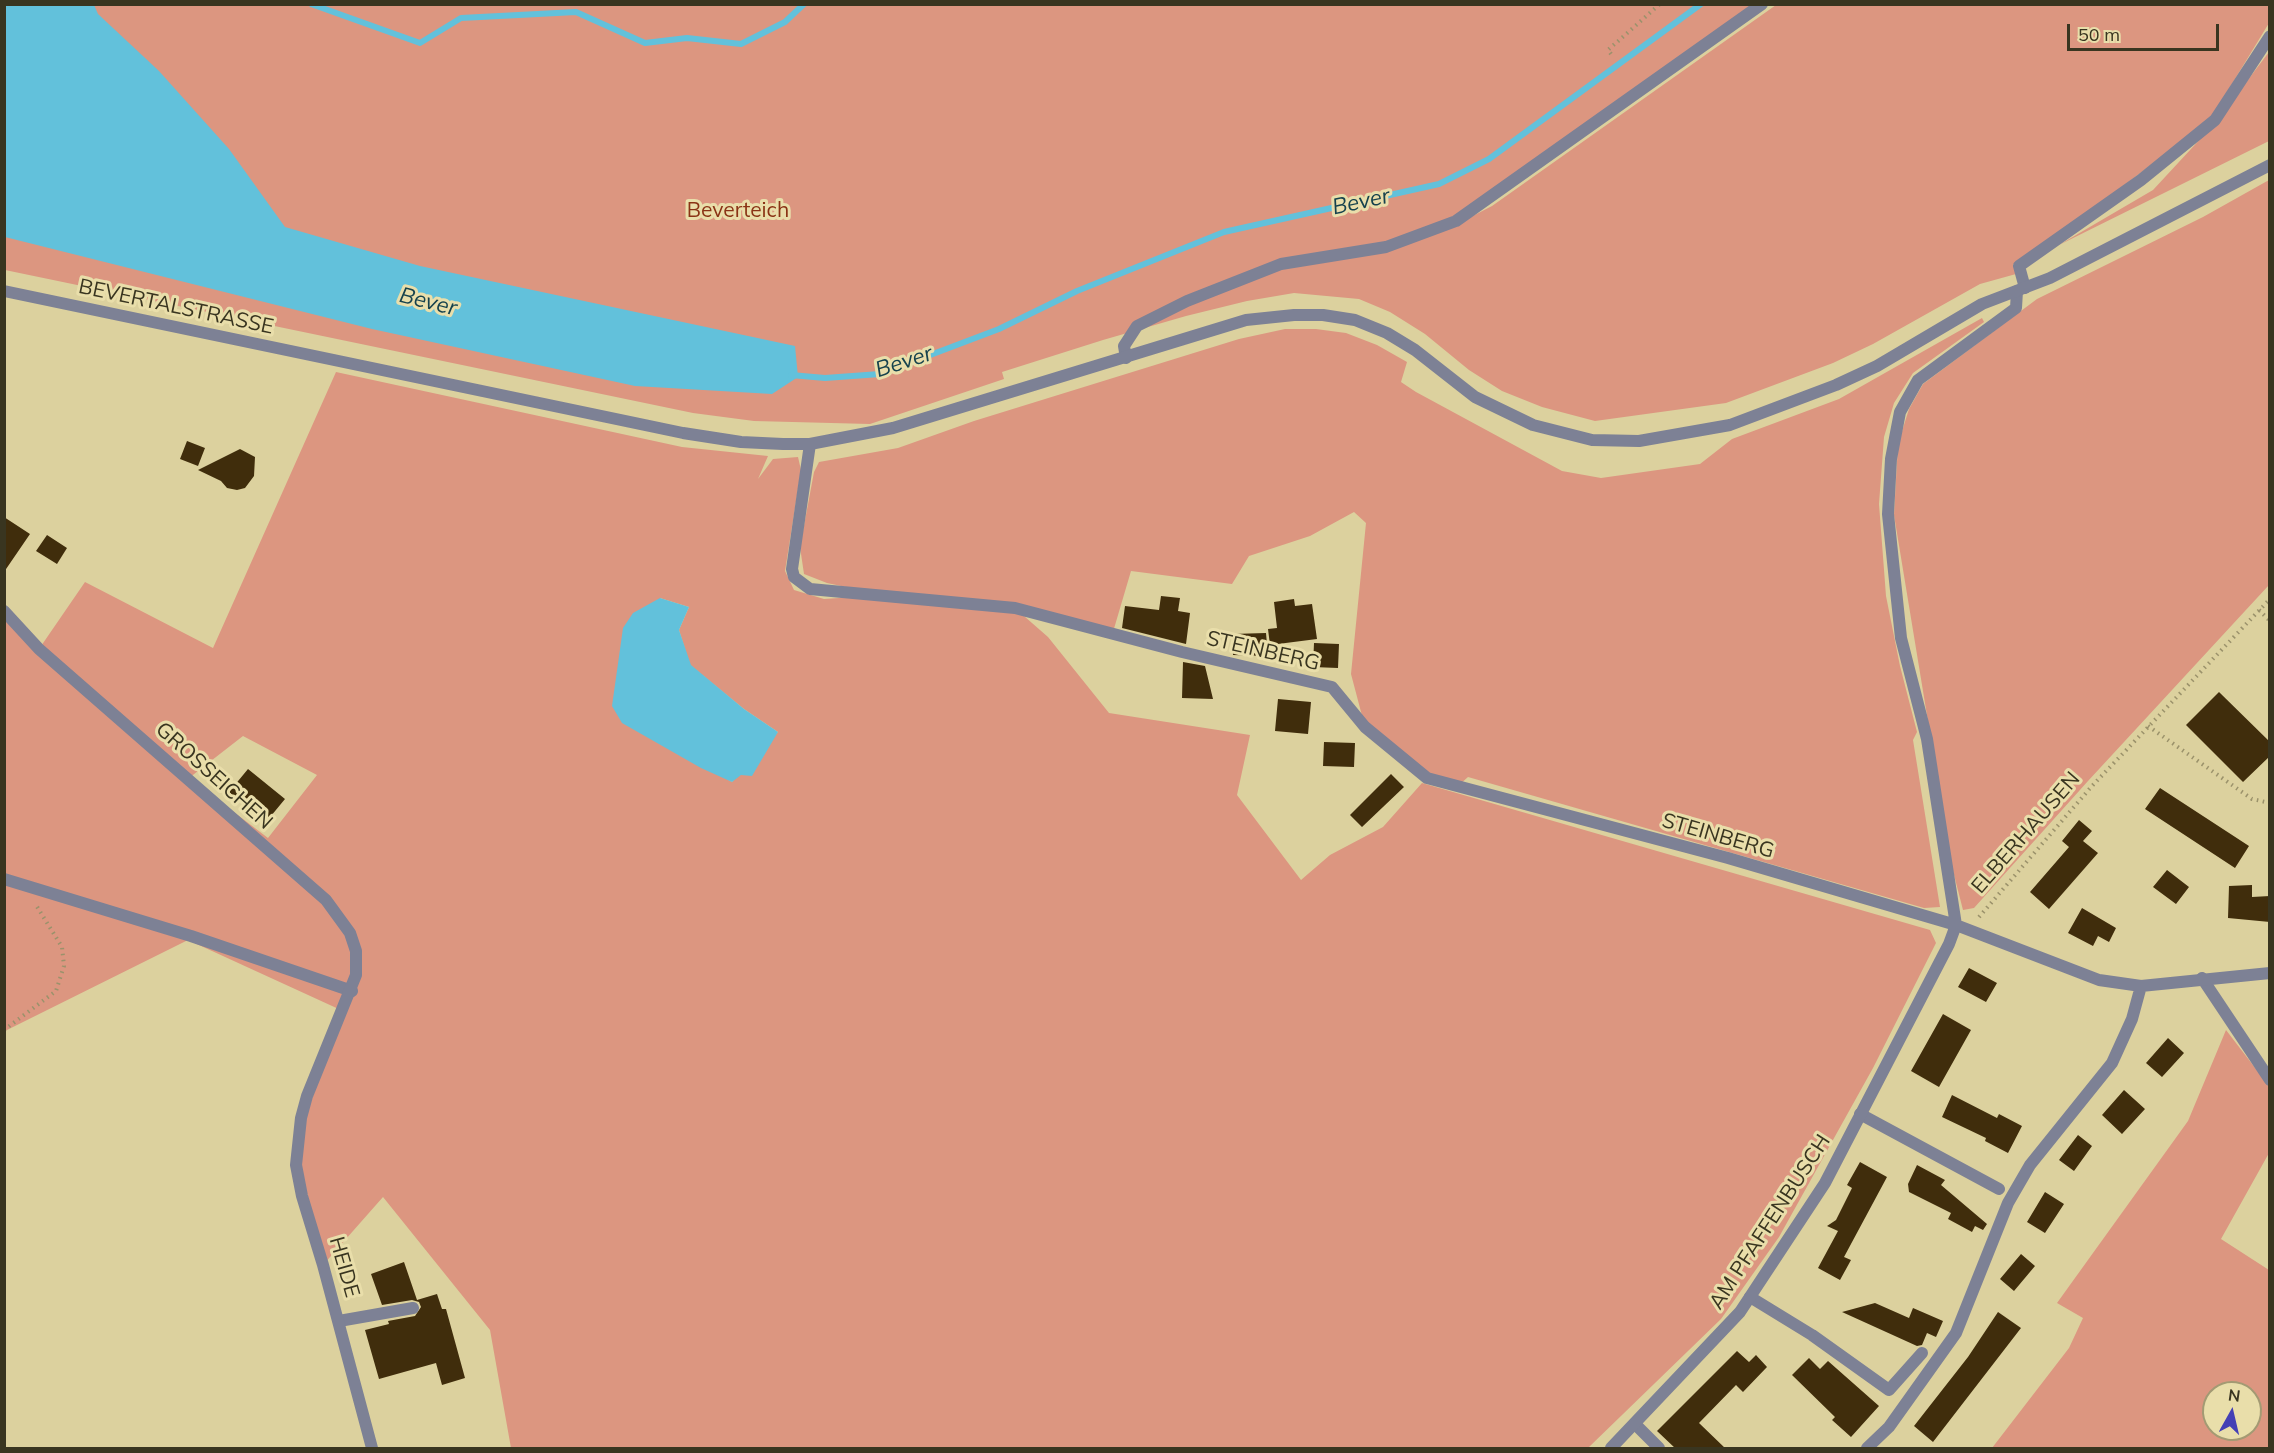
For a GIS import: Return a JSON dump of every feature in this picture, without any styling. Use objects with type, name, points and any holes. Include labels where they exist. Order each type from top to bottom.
[{"type":"street","points":[[1126,358],[1124,346],[1137,326],[1186,301],[1281,264],[1386,247],[1456,221],[1762,4]]},
{"type":"street","points":[[2270,36],[2215,120],[2141,180],[2019,266],[2021,290],[2016,308],[1918,380],[1900,412],[1891,459],[1888,514],[1901,639],[1927,739],[1956,925],[2099,980],[2141,986],[2202,978],[2270,973]]},
{"type":"street","name":"BEVERTALSTRASSE","points":[[4,291],[702,436],[741,442],[810,444],[893,428],[1246,320],[1306,314],[1364,323],[1386,333],[1415,350],[1475,397],[1533,426],[1592,440],[1639,441],[1730,425],[1795,402],[1876,366],[1982,304],[2050,278],[2270,165]]},
{"type":"street","name":"STEINBERG","points":[[810,444],[792,569],[794,577],[810,589],[1015,608],[1182,652],[1332,687],[1365,727],[1427,778],[1728,858],[1956,925]]},
{"type":"street","name":"GROSSEICHEN","points":[[4,611],[39,649],[189,778],[335,909],[345,922],[356,951],[356,975],[352,991],[308,1096]]},
{"type":"street","points":[[4,879],[190,936],[352,991]]},
{"type":"street","name":"AM PFAFFENBUSCH","points":[[1611,1449],[1740,1312],[1750,1297],[1825,1183],[1949,944],[1956,925]]},
{"type":"street","points":[[2202,978],[2270,1080]]},
{"type":"street","points":[[1867,1449],[1888,1427],[1956,1333],[2008,1203],[2030,1165],[2112,1062],[2132,1020],[2141,986]]},
{"type":"street","name":"HEIDE","points":[[308,1096],[298,1135],[296,1165],[302,1196],[339,1322],[372,1449]]},
{"type":"street","points":[[1860,1114],[1999,1189]]},
{"type":"street","points":[[1750,1297],[1812,1335],[1889,1390],[1922,1353]]},
{"type":"street","points":[[339,1322],[413,1308]]},
{"type":"street","points":[[1635,1424],[1659,1449]]},
{"type":"path","points":[[1609,52],[1660,4]]},
{"type":"path","name":"ELBERHAUSEN","points":[[1956,925],[1979,917],[2148,726],[2270,599]]},
{"type":"path","points":[[2259,610],[2270,621]]},
{"type":"path","points":[[2148,726],[2252,799],[2270,803]]},
{"type":"path","points":[[4,1030],[56,991],[64,966],[62,946],[26,885]]},
{"type":"green space","name":"Beverteich","points":[[5,5],[1762,5],[1459,223],[1492,206],[1776,5],[2269,5],[2269,23],[2210,120],[2018,266],[2013,264],[2016,274],[1980,284],[1873,344],[1833,363],[1726,403],[1595,421],[1542,407],[1502,391],[1469,370],[1425,334],[1390,312],[1359,299],[1294,293],[1247,301],[1186,316],[1103,340],[1002,372],[1004,379],[870,424],[754,421],[693,413],[5,270]]},
{"type":"green space","points":[[2269,52],[2269,141],[2059,245],[2153,190],[2216,122]]},
{"type":"green space","points":[[2269,180],[2269,585],[1974,908],[1963,910],[1952,867],[1894,515],[1898,444],[1909,409],[1923,384],[2037,299],[2203,217]]},
{"type":"green space","points":[[1982,318],[1984,322],[1913,373],[1894,403],[1884,437],[1879,504],[1886,596],[1900,666],[1917,732],[1913,740],[1940,907],[1924,908],[1468,777],[1458,786],[1427,778],[1365,727],[1351,674],[1366,523],[1354,512],[1310,536],[1249,556],[1232,584],[1131,571],[1113,632],[1016,609],[1048,637],[1109,713],[1250,735],[1237,795],[1301,880],[1330,855],[1383,827],[1422,783],[1930,930],[1936,943],[1873,1068],[1779,1237],[1721,1319],[1588,1448],[511,1448],[490,1330],[383,1197],[323,1265],[296,1144],[343,1011],[188,940],[5,1031],[5,611],[39,649],[85,582],[213,648],[336,372],[682,447],[768,456],[758,479],[773,459],[798,457],[801,470],[785,571],[794,590],[824,599],[884,595],[827,583],[804,574],[800,547],[814,472],[819,462],[898,448],[974,421],[1239,339],[1285,329],[1316,329],[1346,333],[1377,345],[1407,362],[1401,382],[1416,392],[1562,471],[1601,478],[1700,464],[1732,439],[1839,399]],"holes":[[[660,598],[689,607],[679,630],[690,665],[744,709],[778,732],[732,782],[720,775]],[[243,736],[317,775],[268,838],[189,778]]]},
{"type":"green space","points":[[2226,1030],[2269,1086],[2269,1153],[2221,1239],[2269,1270],[2269,1448],[1992,1448],[2069,1348],[2083,1318],[2057,1303],[2188,1121]]},
{"type":"water","points":[[4,5],[94,5],[98,14],[159,71],[229,149],[285,227],[420,266],[795,346],[798,377],[772,394],[635,386],[372,329],[5,237]]},
{"type":"water","points":[[660,598],[689,607],[679,630],[691,665],[744,709],[778,732],[752,776],[741,775],[732,782],[701,768],[622,723],[612,706],[623,628],[633,613]]},
{"type":"building","points":[[187,441],[205,448],[198,466],[180,459]]},
{"type":"building","points":[[240,449],[255,457],[254,476],[245,488],[237,490],[227,488],[221,481],[198,470]]},
{"type":"building","points":[[4,517],[30,534],[4,572]]},
{"type":"building","points":[[47,535],[67,548],[57,564],[36,551]]},
{"type":"building","points":[[1161,596],[1180,598],[1178,611],[1190,613],[1186,644],[1122,628],[1125,606],[1159,610]]},
{"type":"building","points":[[1294,599],[1295,606],[1312,604],[1317,639],[1270,645],[1268,629],[1277,628],[1274,602]]},
{"type":"building","points":[[1266,633],[1268,656],[1233,655],[1232,634]]},
{"type":"building","points":[[1314,643],[1339,644],[1338,668],[1313,667]]},
{"type":"building","points":[[1183,662],[1205,666],[1213,699],[1182,698]]},
{"type":"building","points":[[2219,692],[2270,742],[2270,756],[2243,782],[2186,725]]},
{"type":"building","points":[[1278,699],[1311,702],[1308,734],[1275,731]]},
{"type":"building","points":[[1324,742],[1355,743],[1354,767],[1323,766]]},
{"type":"building","points":[[248,769],[285,799],[266,822],[229,792]]},
{"type":"building","points":[[1391,774],[1404,787],[1362,827],[1350,815]]},
{"type":"building","points":[[2160,788],[2249,846],[2235,868],[2145,809]]},
{"type":"building","points":[[2079,820],[2092,831],[2083,841],[2098,853],[2049,909],[2030,892],[2069,847],[2062,841]]},
{"type":"building","points":[[2167,870],[2189,887],[2176,904],[2153,887]]},
{"type":"building","points":[[2252,885],[2252,897],[2270,896],[2270,922],[2228,918],[2229,886]]},
{"type":"building","points":[[2082,908],[2116,928],[2109,942],[2098,936],[2093,946],[2068,933]]},
{"type":"building","points":[[1969,968],[1997,983],[1986,1002],[1958,987]]},
{"type":"building","points":[[1943,1014],[1971,1030],[1939,1087],[1911,1071]]},
{"type":"building","points":[[2168,1038],[2184,1053],[2162,1077],[2146,1063]]},
{"type":"building","points":[[2124,1090],[2145,1109],[2122,1134],[2102,1115]]},
{"type":"building","points":[[1952,1095],[1997,1118],[1999,1114],[2022,1126],[2008,1153],[1985,1141],[1986,1138],[1942,1117]]},
{"type":"building","points":[[2078,1135],[2092,1146],[2074,1171],[2059,1160]]},
{"type":"building","points":[[1860,1162],[1887,1177],[1844,1257],[1851,1260],[1840,1280],[1818,1268],[1838,1231],[1827,1226],[1836,1220],[1852,1188],[1847,1185]]},
{"type":"building","points":[[1917,1165],[1945,1180],[1941,1185],[1987,1224],[1983,1230],[1975,1226],[1972,1232],[1948,1219],[1951,1213],[1909,1192],[1908,1184]]},
{"type":"building","points":[[2045,1192],[2064,1204],[2045,1233],[2027,1222]]},
{"type":"building","points":[[2021,1254],[2035,1266],[2014,1291],[2000,1279]]},
{"type":"building","points":[[404,1262],[417,1300],[437,1294],[442,1309],[446,1309],[465,1378],[442,1385],[436,1363],[379,1379],[365,1330],[389,1324],[388,1321],[415,1316],[421,1307],[419,1302],[412,1300],[382,1305],[371,1274]]},
{"type":"building","points":[[1875,1303],[1909,1318],[1913,1308],[1943,1321],[1936,1337],[1927,1333],[1922,1345],[1917,1346],[1842,1312]]},
{"type":"building","points":[[1998,1312],[2021,1328],[1933,1442],[1914,1426],[1968,1357]]},
{"type":"building","points":[[1737,1351],[1749,1362],[1756,1355],[1767,1367],[1743,1392],[1736,1385],[1699,1423],[1726,1449],[1676,1449],[1657,1431]]},
{"type":"building","points":[[1809,1358],[1820,1369],[1828,1361],[1879,1406],[1851,1437],[1832,1420],[1835,1417],[1792,1375]]},
{"type":"waterway","points":[[311,4],[420,43],[461,18],[576,12],[645,43],[687,38],[741,44],[785,22],[804,4]]},
{"type":"waterway","name":"Bever","points":[[791,375],[825,378],[880,374],[999,329],[1077,291],[1224,232],[1439,184],[1489,159],[1701,4]]}]
